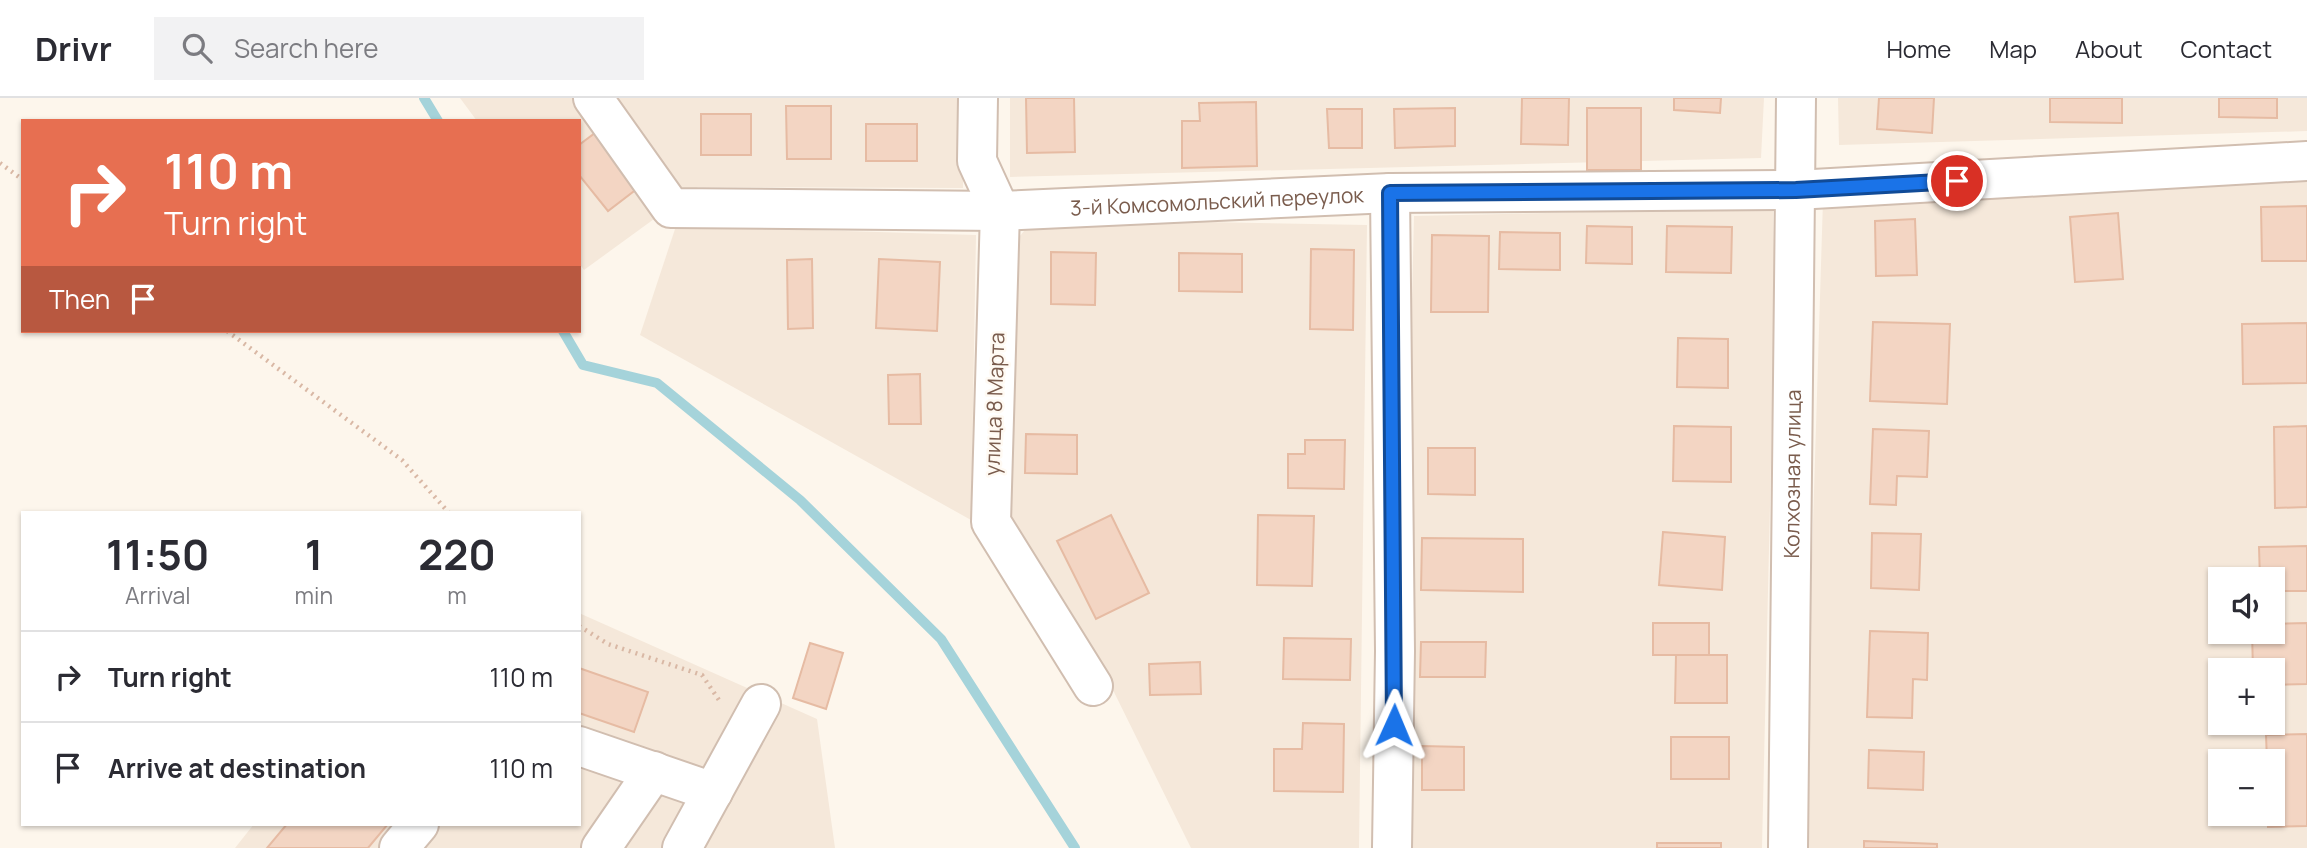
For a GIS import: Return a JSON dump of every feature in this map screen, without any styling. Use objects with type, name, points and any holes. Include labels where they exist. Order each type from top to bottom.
[{"type":"street","name":"3-й Комсомольский переулок","points":[[593,98],[671,208],[1000,211],[1390,193],[1796,190],[2307,161]]},
{"type":"street","name":"улица 8 Марта","points":[[978,98],[977,161],[1000,211],[990,522],[1093,686]]},
{"type":"street","name":"Колхозная улица","points":[[1788,848],[1796,98]]},
{"type":"street","points":[[1390,193],[1395,651],[1392,848]]},
{"type":"street","points":[[682,848],[752,720]]},
{"type":"street","points":[[581,747],[713,792]]},
{"type":"street","points":[[601,848],[654,771]]},
{"type":"street","points":[[399,848],[417,826]]},
{"type":"path","points":[[0,163],[21,179]]},
{"type":"path","points":[[230,333],[402,460],[447,511]]},
{"type":"path","points":[[581,627],[608,644],[702,675],[752,720]]},
{"type":"shaded area","points":[[460,98],[963,98],[963,188],[698,187],[584,270],[581,266],[581,119],[476,119]]},
{"type":"shaded area","points":[[1010,98],[1764,98],[1761,158],[1010,177]]},
{"type":"shaded area","points":[[1838,98],[2307,98],[2307,131],[1839,145]]},
{"type":"shaded area","points":[[2307,181],[2307,848],[1803,848],[1823,200]]},
{"type":"shaded area","points":[[1773,208],[1775,291],[1762,848],[1399,848],[1414,216]]},
{"type":"shaded area","points":[[1034,219],[1367,225],[1359,848],[1191,848],[1110,684],[1003,515],[1015,242]]},
{"type":"shaded area","points":[[676,226],[976,235],[971,520],[640,335]]},
{"type":"shaded area","points":[[581,614],[817,719],[835,848],[235,848],[252,826],[581,826]]},
{"type":"building","points":[[1026,98],[1074,98],[1075,152],[1027,153]]},
{"type":"building","points":[[1522,98],[1569,98],[1568,145],[1521,144]]},
{"type":"building","points":[[1674,98],[1721,98],[1720,113],[1674,110]]},
{"type":"building","points":[[1879,98],[1934,98],[1932,133],[1877,129]]},
{"type":"building","points":[[2050,98],[2122,98],[2122,123],[2050,122]]},
{"type":"building","points":[[2219,98],[2277,98],[2277,118],[2219,117]]},
{"type":"building","points":[[1256,102],[1257,166],[1182,168],[1182,121],[1200,121],[1199,103]]},
{"type":"building","points":[[786,106],[831,106],[831,159],[787,159]]},
{"type":"building","points":[[1455,108],[1455,146],[1395,148],[1394,109]]},
{"type":"building","points":[[1587,108],[1641,108],[1641,170],[1587,170]]},
{"type":"building","points":[[1327,109],[1362,109],[1362,148],[1329,148]]},
{"type":"building","points":[[701,114],[751,114],[751,155],[701,155]]},
{"type":"building","points":[[866,124],[917,124],[917,161],[866,161]]},
{"type":"building","points":[[595,133],[638,188],[608,211],[581,177],[581,144]]},
{"type":"building","points":[[2307,206],[2307,261],[2262,261],[2261,207]]},
{"type":"building","points":[[2118,213],[2123,279],[2075,282],[2070,217]]},
{"type":"building","points":[[1915,219],[1917,275],[1876,276],[1875,221]]},
{"type":"building","points":[[1587,226],[1632,227],[1632,264],[1586,263]]},
{"type":"building","points":[[1667,226],[1732,227],[1731,273],[1666,272]]},
{"type":"building","points":[[1500,232],[1560,233],[1560,270],[1499,269]]},
{"type":"building","points":[[1432,235],[1489,236],[1488,312],[1431,312]]},
{"type":"building","points":[[1311,249],[1354,250],[1353,330],[1310,329]]},
{"type":"building","points":[[1051,252],[1096,253],[1095,305],[1051,304]]},
{"type":"building","points":[[1179,253],[1242,254],[1242,292],[1179,291]]},
{"type":"building","points":[[812,259],[813,328],[788,329],[787,260]]},
{"type":"building","points":[[879,259],[940,262],[937,331],[876,328]]},
{"type":"building","points":[[1873,322],[1950,324],[1947,404],[1870,401]]},
{"type":"building","points":[[2307,323],[2307,383],[2243,384],[2242,324]]},
{"type":"building","points":[[1678,338],[1728,339],[1728,388],[1677,387]]},
{"type":"building","points":[[920,374],[921,424],[889,424],[888,375]]},
{"type":"building","points":[[1674,426],[1731,427],[1731,482],[1673,481]]},
{"type":"building","points":[[2307,426],[2307,507],[2275,508],[2274,427]]},
{"type":"building","points":[[1873,429],[1929,431],[1927,477],[1897,476],[1896,505],[1870,504]]},
{"type":"building","points":[[1026,434],[1077,435],[1077,474],[1025,473]]},
{"type":"building","points":[[1305,440],[1345,440],[1344,489],[1288,488],[1288,454],[1305,454]]},
{"type":"building","points":[[1428,448],[1475,448],[1475,495],[1428,494]]},
{"type":"building","points":[[1111,515],[1149,593],[1096,619],[1057,541]]},
{"type":"building","points":[[1258,515],[1314,516],[1312,586],[1257,585]]},
{"type":"building","points":[[1663,532],[1725,537],[1722,590],[1659,585]]},
{"type":"building","points":[[1872,533],[1921,534],[1919,590],[1871,588]]},
{"type":"building","points":[[1422,538],[1523,539],[1523,592],[1421,590]]},
{"type":"building","points":[[2307,546],[2307,591],[2285,591],[2285,567],[2260,567],[2259,547]]},
{"type":"building","points":[[1653,623],[1709,623],[1709,655],[1653,655]]},
{"type":"building","points":[[2307,623],[2307,684],[2285,685],[2285,658],[2253,658],[2252,644],[2285,644],[2285,624]]},
{"type":"building","points":[[1870,631],[1928,633],[1927,680],[1913,679],[1912,718],[1867,717]]},
{"type":"building","points":[[1284,638],[1351,639],[1350,680],[1283,679]]},
{"type":"building","points":[[1421,642],[1486,642],[1485,677],[1420,677]]},
{"type":"building","points":[[810,643],[843,653],[826,709],[793,698]]},
{"type":"building","points":[[1676,655],[1727,655],[1727,703],[1675,703]]},
{"type":"building","points":[[1200,662],[1201,694],[1150,695],[1149,664]]},
{"type":"building","points":[[581,669],[648,692],[634,732],[581,714]]},
{"type":"building","points":[[1303,723],[1344,724],[1343,792],[1274,791],[1274,749],[1302,749]]},
{"type":"building","points":[[2307,734],[2307,826],[2268,827],[2285,826],[2285,749],[2267,749],[2266,735]]},
{"type":"building","points":[[1671,737],[1729,737],[1729,779],[1671,779]]},
{"type":"building","points":[[1422,746],[1464,747],[1464,790],[1422,790]]},
{"type":"building","points":[[1869,750],[1924,752],[1923,790],[1868,788]]},
{"type":"building","points":[[285,826],[386,826],[368,848],[267,848]]},
{"type":"building","points":[[1864,841],[1937,844],[1937,848],[1864,848]]},
{"type":"building","points":[[1657,843],[1721,843],[1721,848],[1657,848]]},
{"type":"waterway","points":[[424,98],[437,119]]},
{"type":"waterway","points":[[564,333],[583,365],[657,383],[800,500],[941,639],[1075,848]]},
{"type":"route","points":[[1394,725],[1390,193],[1796,190],[1957,181]]}]
